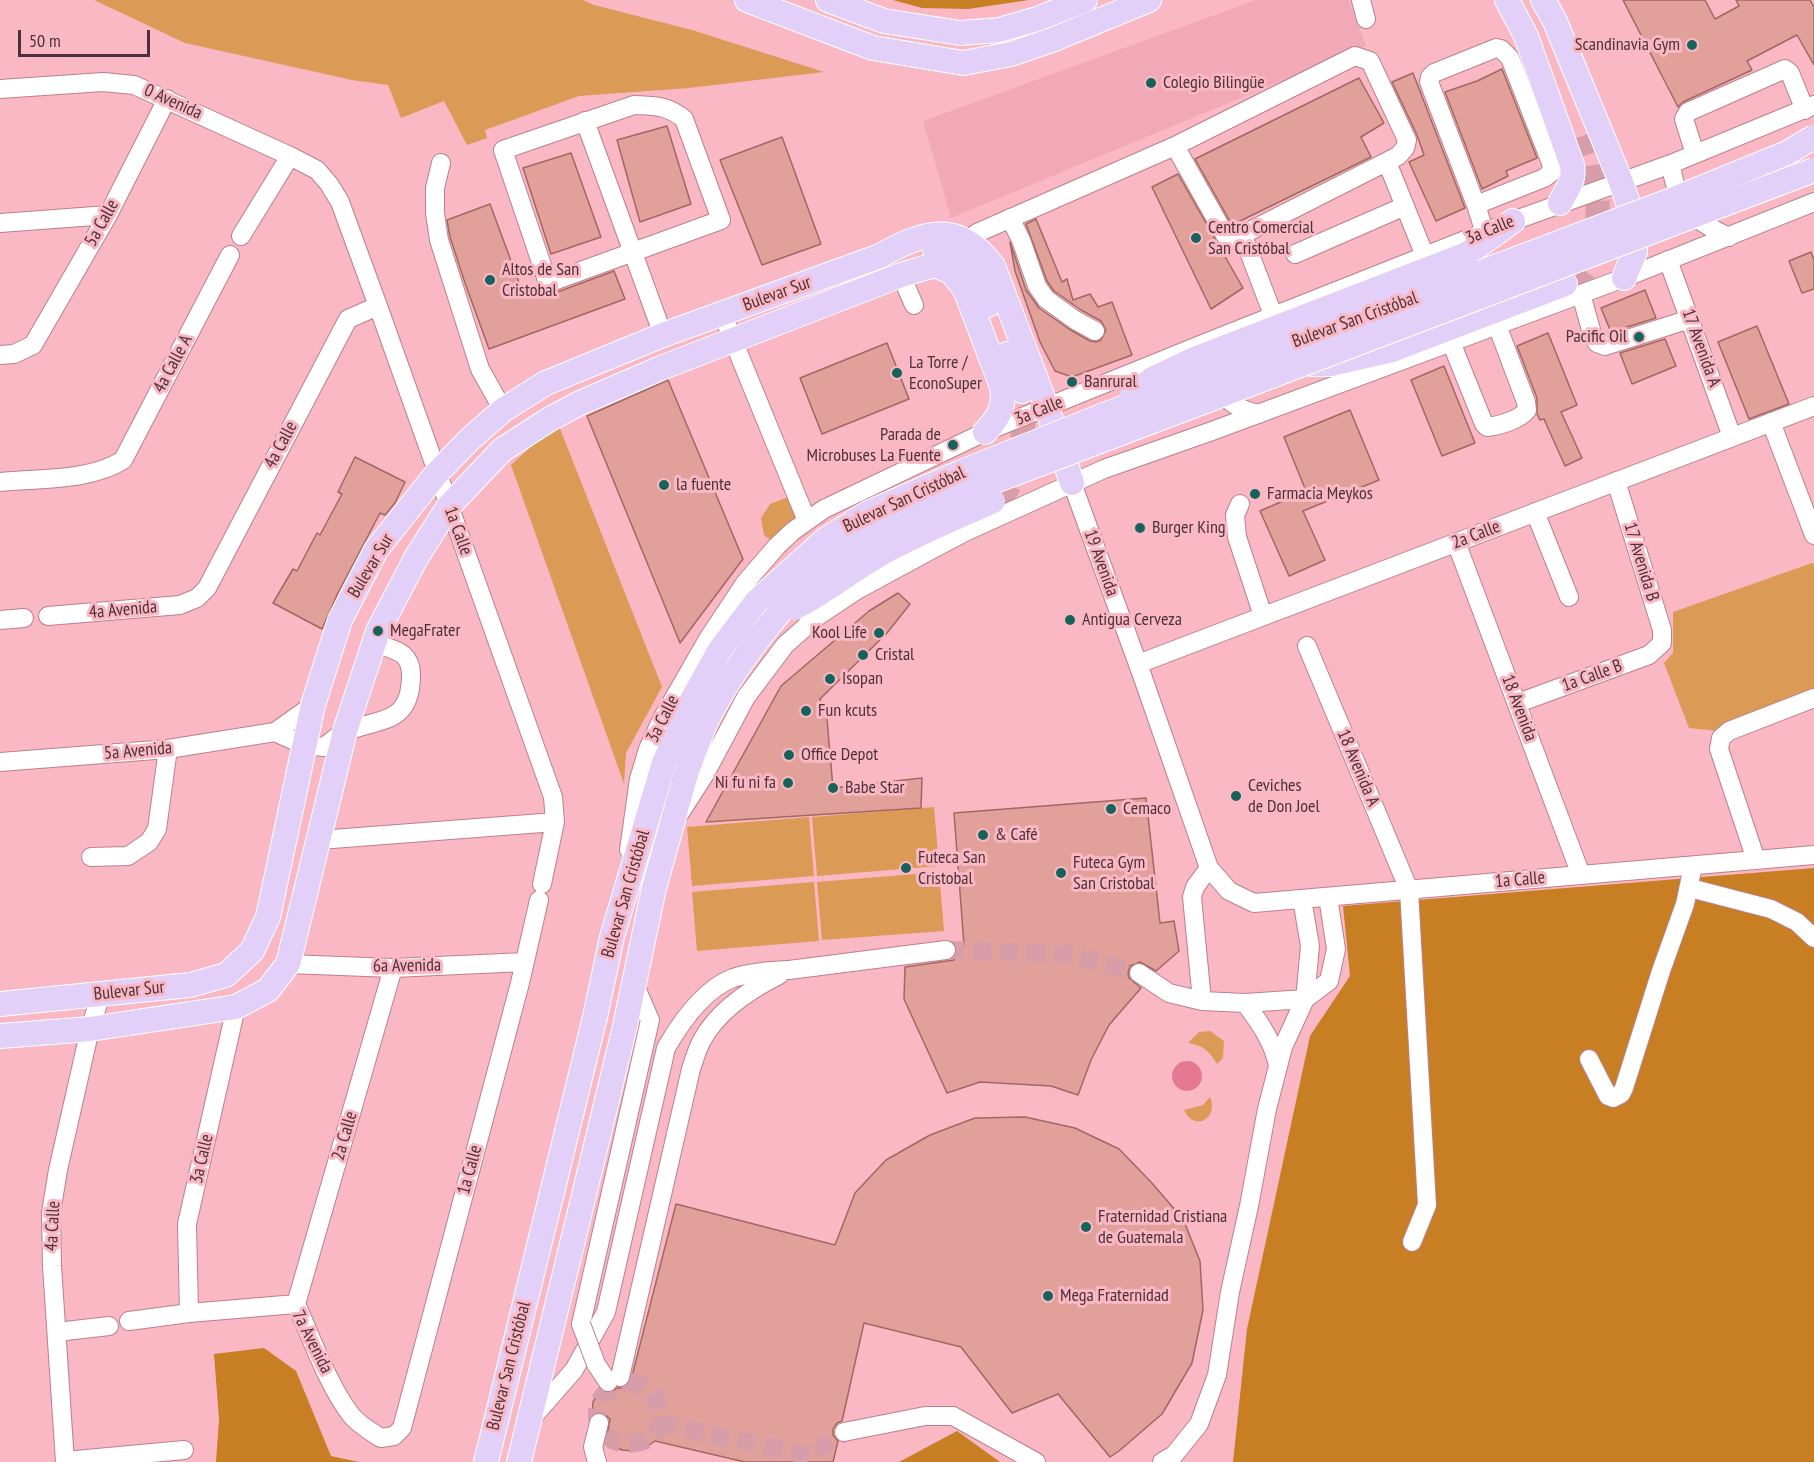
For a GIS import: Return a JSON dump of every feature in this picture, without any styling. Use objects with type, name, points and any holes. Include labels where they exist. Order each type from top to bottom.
[{"type":"main road","points":[[747,0],[873,48],[963,63],[1011,54],[1052,40],[1149,0]]},
{"type":"main road","points":[[828,0],[884,21],[960,33],[999,30],[1037,19],[1085,0]]},
{"type":"main road","points":[[1507,0],[1526,36],[1572,165],[1574,174],[1571,184],[1560,203]]},
{"type":"main road","points":[[1532,0],[1585,135]]},
{"type":"main road","points":[[1543,0],[1554,19],[1621,182],[1634,221],[1635,252],[1624,278]]},
{"type":"main road","name":"Bulevar San Cristóbal","points":[[486,1462],[612,937],[664,763],[693,698],[719,651],[756,602],[826,539],[868,513],[888,504],[1099,417],[1664,203],[1787,153],[1814,137]]},
{"type":"main road","name":"Bulevar San Cristóbal","points":[[519,1462],[609,1095],[654,888],[686,774],[711,712],[739,664],[776,617],[816,574],[847,551],[950,498],[1814,170]]},
{"type":"main road","points":[[1099,417],[1154,378],[1192,360],[1467,254],[1513,221]]},
{"type":"main road","name":"Bulevar Sur","points":[[0,1004],[199,983],[226,975],[252,951],[268,917],[313,705],[339,620],[376,550],[437,473],[503,410],[546,383],[663,335],[880,256],[907,241],[930,235],[947,234],[967,240]]},
{"type":"main road","name":"19 Avenida","points":[[967,240],[982,251],[993,266],[1047,408],[1072,483]]},
{"type":"main road","points":[[880,256],[928,250],[942,251],[955,255],[968,263],[975,274],[1022,391]]},
{"type":"main road","points":[[901,275],[934,265],[951,272],[965,289],[1002,387],[1004,399],[997,421],[985,432]]},
{"type":"main road","name":"Bulevar Sur","points":[[0,1036],[90,1029],[236,1006],[268,990],[288,964],[345,731],[378,631],[416,558],[449,506],[502,450],[550,419],[610,390],[901,275]]},
{"type":"main road","points":[[1300,365],[1331,364],[1392,350],[1573,289]]},
{"type":"main road","points":[[776,617],[815,598],[845,575],[888,550],[993,501]]},
{"type":"street","points":[[1361,0],[1366,18]]},
{"type":"street","points":[[1476,205],[1544,178],[1552,172],[1551,163],[1510,58],[1501,49],[1496,48],[1434,73],[1429,82],[1485,232]]},
{"type":"street","points":[[967,240],[1010,218],[1175,146],[1355,56],[1370,61],[1407,140],[1405,148],[1398,156],[1234,239],[1225,235],[1175,146]]},
{"type":"street","points":[[1695,154],[1684,119],[1688,112],[1785,69],[1809,108]]},
{"type":"street","name":"0 Avenida","points":[[0,89],[103,82],[134,85],[290,156],[317,170],[329,184]]},
{"type":"street","name":"5a Calle","points":[[0,355],[14,354],[33,345],[108,215],[167,99]]},
{"type":"street","points":[[634,105],[660,106],[673,110],[684,119],[721,220],[632,252],[548,283],[503,150],[634,105]]},
{"type":"street","name":"3a Calle","points":[[623,899],[639,779],[648,749],[662,718],[708,639],[745,583],[777,546],[807,521],[831,506],[985,432],[1273,315],[1560,203],[1671,164],[1809,108]]},
{"type":"street","points":[[585,121],[663,335]]},
{"type":"street","points":[[241,236],[290,156]]},
{"type":"street","points":[[1387,162],[1425,256]]},
{"type":"street","points":[[441,163],[435,188],[435,213],[439,240],[480,369],[503,410]]},
{"type":"street","points":[[1671,164],[1673,183],[1693,216],[1708,227],[1729,237]]},
{"type":"street","name":"1a Calle","points":[[329,184],[340,202],[553,797],[555,822],[525,962],[402,1428],[394,1436]]},
{"type":"street","points":[[673,824],[705,774],[746,697],[784,645],[818,616],[890,572],[965,532],[1072,483],[1136,457],[1259,414],[1497,325],[1573,289],[1624,278],[1814,202]]},
{"type":"street","points":[[1295,254],[1405,206]]},
{"type":"street","points":[[0,223],[108,215]]},
{"type":"street","points":[[1010,218],[1021,240],[1037,286],[1046,299],[1095,331]]},
{"type":"street","points":[[1243,236],[1273,315]]},
{"type":"street","name":"4a Calle A","points":[[0,482],[94,474],[110,469],[123,460],[230,255]]},
{"type":"street","name":"17 Avenida A","points":[[1668,260],[1732,437]]},
{"type":"street","points":[[901,275],[914,304]]},
{"type":"street","points":[[1573,289],[1593,337],[1597,343],[1605,346],[1690,319]]},
{"type":"street","name":"4a Calle","points":[[197,598],[207,588],[348,319],[378,306]]},
{"type":"street","points":[[722,314],[807,521]]},
{"type":"street","points":[[1451,342],[1481,420],[1487,427],[1522,416],[1527,410],[1526,402],[1497,325]]},
{"type":"street","points":[[1210,341],[1205,348],[1204,360],[1214,387],[1228,401],[1241,409],[1259,414]]},
{"type":"street","name":"2a Calle","points":[[1138,664],[1814,405]]},
{"type":"street","points":[[1771,422],[1814,535]]},
{"type":"street","name":"17 Avenida B","points":[[1616,481],[1662,630],[1662,643]]},
{"type":"street","name":"19 Avenida","points":[[1072,483],[1209,868],[1230,891]]},
{"type":"street","points":[[1240,504],[1235,515],[1237,537],[1263,616]]},
{"type":"street","points":[[831,506],[857,554],[868,568],[890,572]]},
{"type":"street","points":[[1534,512],[1569,597]]},
{"type":"street","name":"18 Avenida","points":[[1456,542],[1581,875]]},
{"type":"street","name":"4a Avenida","points":[[48,616],[180,605],[197,598]]},
{"type":"street","points":[[0,620],[24,618]]},
{"type":"street","points":[[274,732],[304,746],[324,747],[345,731],[381,722],[403,708],[410,695],[410,662],[402,653],[374,643]]},
{"type":"street","name":"1a Calle B","points":[[1518,703],[1649,655],[1662,643]]},
{"type":"street","name":"18 Avenida A","points":[[1307,646],[1410,890],[1427,1205],[1412,1242]]},
{"type":"street","points":[[1756,860],[1719,749],[1721,738],[1729,731],[1814,698]]},
{"type":"street","name":"5a Avenida","points":[[0,762],[168,749],[274,732],[313,705]]},
{"type":"street","points":[[91,856],[128,856],[149,842],[157,829],[168,749]]},
{"type":"street","points":[[319,840],[555,822]]},
{"type":"street","name":"1a Calle","points":[[1230,891],[1254,903],[1814,855]]},
{"type":"street","points":[[1589,1059],[1608,1096],[1613,1098],[1620,1094],[1624,1088],[1690,888],[1693,866]]},
{"type":"street","points":[[1202,1001],[1192,897],[1195,887],[1209,868]]},
{"type":"street","points":[[1690,888],[1771,909],[1797,922],[1814,938]]},
{"type":"street","points":[[1139,973],[1169,993],[1202,1001],[1245,1003],[1305,999],[1329,981],[1336,949],[1328,897]]},
{"type":"street","points":[[1162,1462],[1174,1455],[1199,1424],[1217,1375],[1230,1292],[1267,1109],[1279,1070],[1283,1047],[1305,999],[1310,946],[1302,899]]},
{"type":"street","points":[[528,1422],[574,1370],[606,1312],[666,1048],[681,1023],[706,996],[732,978],[767,971],[946,950]]},
{"type":"street","name":"6a Avenida","points":[[288,964],[393,968],[525,962]]},
{"type":"street","name":"2a Calle","points":[[296,1304],[393,968]]},
{"type":"street","points":[[634,982],[650,1020],[581,1324],[596,1364],[617,1374],[700,1043],[711,1026],[739,999],[761,984],[789,970]]},
{"type":"street","name":"4a Calle","points":[[65,1462],[52,1266],[51,1213],[58,1170],[90,1029],[101,994]]},
{"type":"street","points":[[1245,1003],[1265,1030],[1275,1053],[1279,1070]]},
{"type":"street","name":"3a Calle","points":[[189,1313],[187,1224],[236,1006]]},
{"type":"street","name":"7a Avenida","points":[[129,1321],[189,1313],[296,1304],[329,1377],[351,1415],[363,1427],[381,1438],[394,1436]]},
{"type":"street","points":[[57,1332],[109,1326]]},
{"type":"street","points":[[844,1432],[925,1416],[953,1416],[1036,1462]]},
{"type":"street","points":[[597,1462],[593,1447],[599,1423]]},
{"type":"street","points":[[65,1462],[175,1455]]},
{"type":"shaded area","points":[[94,0],[583,0],[594,5],[692,30],[824,72],[689,88],[579,96],[485,130],[487,138],[467,145],[444,101],[401,118],[388,85],[352,80],[185,43]]},
{"type":"shaded area","points":[[893,0],[1029,0],[968,9],[922,8]]},
{"type":"shaded area","name":"Colegio Bilingüe","points":[[1256,0],[1349,0],[1366,46],[951,218],[923,121]]},
{"type":"shaded area","points":[[559,426],[662,687],[626,753],[624,784],[511,465],[535,443]]},
{"type":"shaded area","name":"la fuente","points":[[794,495],[803,518],[772,541],[764,535],[761,518],[770,504]]},
{"type":"shaded area","points":[[1814,564],[1814,698],[1719,731],[1689,728],[1664,663],[1673,653],[1673,612]]},
{"type":"shaded area","points":[[934,807],[939,866],[817,876],[812,817]]},
{"type":"shaded area","points":[[809,817],[814,876],[692,886],[687,827]]},
{"type":"shaded area","points":[[1814,868],[1814,1462],[1233,1462],[1247,1329],[1310,1036],[1350,976],[1343,906]]},
{"type":"shaded area","points":[[939,872],[944,931],[822,940],[817,882]]},
{"type":"shaded area","points":[[814,882],[819,941],[697,951],[692,892]]},
{"type":"shaded area","points":[[1210,1031],[1224,1041],[1223,1058],[1217,1064],[1206,1050],[1188,1043],[1199,1032]]},
{"type":"shaded area","points":[[1187,1061],[1193,1062],[1201,1070],[1201,1082],[1193,1090],[1187,1091],[1181,1090],[1173,1082],[1172,1076],[1173,1070],[1181,1062]]},
{"type":"shaded area","points":[[1210,1097],[1212,1105],[1208,1117],[1199,1121],[1188,1117],[1184,1110],[1203,1105]]},
{"type":"shaded area","points":[[264,1348],[296,1371],[331,1456],[359,1462],[216,1462],[219,1419],[214,1354]]},
{"type":"shaded area","points":[[957,1431],[1000,1462],[899,1462]]},
{"type":"building","name":"Scandinavia Gym","points":[[1623,0],[1705,0],[1715,19],[1739,6],[1736,0],[1810,0],[1814,7],[1814,65],[1797,35],[1747,61],[1752,70],[1683,102],[1678,107]]},
{"type":"building","points":[[1502,69],[1537,158],[1506,171],[1508,176],[1482,189],[1445,92]]},
{"type":"building","points":[[1413,73],[1465,208],[1436,221],[1409,162],[1424,155],[1392,82]]},
{"type":"building","points":[[1359,78],[1384,123],[1361,137],[1371,157],[1232,225],[1195,159]]},
{"type":"building","points":[[667,126],[691,204],[640,222],[617,140]]},
{"type":"building","points":[[782,137],[821,244],[762,265],[720,160]]},
{"type":"building","name":"Altos de San Cristobal","points":[[571,153],[601,237],[551,254],[523,168]]},
{"type":"building","name":"Centro Comercial San Cristóbal","points":[[1178,174],[1243,288],[1211,309],[1152,187]]},
{"type":"building","name":"Altos de San Cristobal","points":[[490,204],[524,296],[539,290],[545,294],[552,294],[614,271],[625,299],[489,349],[450,237],[447,220]]},
{"type":"building","points":[[1036,219],[1062,282],[1067,279],[1073,300],[1090,294],[1098,307],[1112,302],[1132,355],[1072,377],[1055,371],[1040,342],[1015,271],[1010,242],[1026,290],[1039,308],[1090,341],[1101,340],[1106,330],[1101,321],[1054,291],[1047,281],[1026,224]]},
{"type":"building","points":[[1811,252],[1814,260],[1814,289],[1802,293],[1789,261]]},
{"type":"building","points":[[1645,290],[1656,318],[1611,332],[1601,308]]},
{"type":"building","points":[[1757,326],[1789,404],[1749,419],[1718,342]]},
{"type":"building","points":[[1548,333],[1577,405],[1561,412],[1582,458],[1565,466],[1544,419],[1540,420],[1537,414],[1537,398],[1517,346]]},
{"type":"building","points":[[1665,339],[1676,366],[1632,384],[1620,353]]},
{"type":"building","points":[[887,343],[909,399],[822,434],[800,378]]},
{"type":"building","points":[[1444,366],[1475,443],[1442,456],[1411,380]]},
{"type":"building","name":"la fuente","points":[[668,380],[743,559],[680,643],[587,416]]},
{"type":"building","points":[[1350,410],[1379,480],[1303,511],[1325,560],[1289,576],[1260,511],[1306,491],[1284,437]]},
{"type":"building","points":[[355,457],[405,482],[395,503],[385,515],[380,513],[322,629],[273,603],[293,569],[297,571],[317,533],[320,535],[342,494],[338,492]]},
{"type":"building","points":[[898,593],[910,604],[887,633],[820,699],[827,719],[833,788],[922,778],[921,808],[706,822],[781,686],[869,611]]},
{"type":"building","points":[[1146,798],[1160,923],[1174,921],[1179,951],[1156,971],[1140,962],[1130,966],[1129,978],[1141,988],[1109,1025],[1091,1060],[1078,1095],[1051,1086],[980,1082],[947,1093],[904,999],[905,967],[954,960],[956,946],[964,945],[954,813]]},
{"type":"building","name":"Mega Fraternidad","points":[[1025,1117],[1075,1128],[1119,1149],[1183,1219],[1200,1261],[1203,1310],[1192,1363],[1162,1414],[1119,1451],[1110,1457],[1058,1394],[1012,1413],[961,1347],[864,1323],[842,1421],[837,1423],[833,1429],[833,1435],[838,1441],[833,1462],[745,1462],[655,1441],[645,1448],[634,1451],[622,1450],[606,1442],[610,1419],[602,1412],[592,1415],[593,1402],[600,1390],[609,1393],[617,1388],[624,1388],[631,1380],[676,1204],[835,1245],[855,1193],[886,1160],[930,1135],[975,1118]]},
{"type":"tunnel","points":[[1565,284],[1581,275],[1588,265],[1596,237],[1598,204],[1596,174],[1585,135]]},
{"type":"tunnel","points":[[993,501],[1006,491],[1017,468],[1024,415],[1022,391]]},
{"type":"tunnel","points":[[946,950],[1066,954],[1139,973]]},
{"type":"tunnel","points":[[628,1381],[644,1388],[660,1407],[660,1424],[656,1432],[639,1443],[622,1443],[610,1439],[602,1431],[598,1420],[597,1408],[602,1397],[612,1387],[628,1381]]},
{"type":"tunnel","points":[[659,1423],[810,1456],[844,1432]]},
{"type":"place","name":"Scandinavia Gym","points":[[1692,45]]},
{"type":"place","name":"Colegio Bilingüe","points":[[1151,83]]},
{"type":"place","name":"Centro Comercial San Cristóbal","points":[[1196,238]]},
{"type":"place","name":"Altos de San Cristobal","points":[[490,280]]},
{"type":"place","name":"Pacific Oil","points":[[1639,337]]},
{"type":"place","name":"La Torre / EconoSuper","points":[[897,373]]},
{"type":"place","name":"Banrural","points":[[1072,382]]},
{"type":"place","name":"Parada de Microbuses La Fuente","points":[[953,445]]},
{"type":"place","name":"la fuente","points":[[664,485]]},
{"type":"place","name":"Farmacia Meykos","points":[[1255,494]]},
{"type":"place","name":"Burger King","points":[[1140,528]]},
{"type":"place","name":"Antigua Cerveza","points":[[1070,620]]},
{"type":"place","name":"MegaFrater","points":[[378,631]]},
{"type":"place","name":"Kool Life","points":[[879,633]]},
{"type":"place","name":"Cristal","points":[[863,655]]},
{"type":"place","name":"Isopan","points":[[830,679]]},
{"type":"place","name":"Fun kcuts","points":[[806,711]]},
{"type":"place","name":"Office Depot","points":[[789,755]]},
{"type":"place","name":"Ni fu ni fa","points":[[788,783]]},
{"type":"place","name":"Babe Star","points":[[833,788]]},
{"type":"place","name":"Ceviches de Don Joel","points":[[1236,796]]},
{"type":"place","name":"Cemaco","points":[[1111,809]]},
{"type":"place","name":"& Café","points":[[983,835]]},
{"type":"place","name":"Futeca San Cristobal","points":[[906,868]]},
{"type":"place","name":"Futeca Gym San Cristobal","points":[[1061,873]]},
{"type":"place","name":"Fraternidad Cristiana de Guatemala","points":[[1086,1227]]},
{"type":"place","name":"Mega Fraternidad","points":[[1048,1296]]}]
